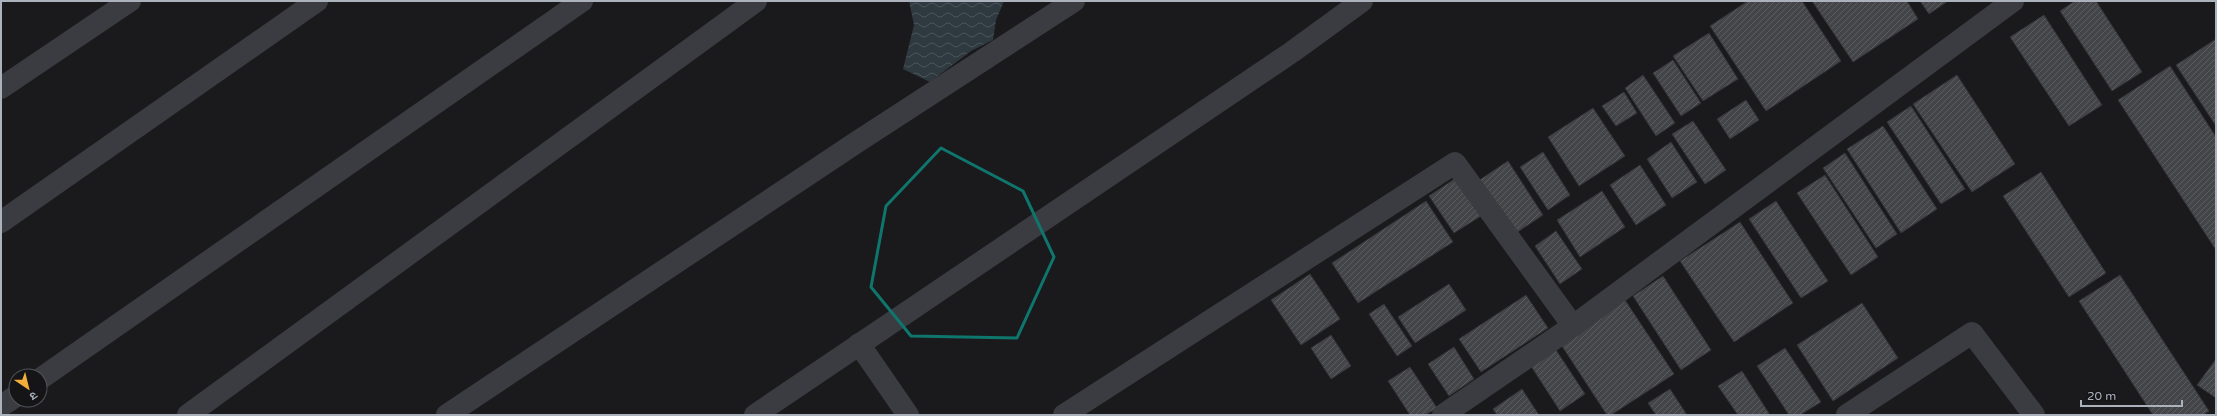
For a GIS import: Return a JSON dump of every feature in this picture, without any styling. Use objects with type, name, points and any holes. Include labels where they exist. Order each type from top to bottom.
[{"type":"street","points":[[1,88],[130,1]]},
{"type":"street","points":[[1,222],[317,1]]},
{"type":"street","points":[[48,373],[582,1]]},
{"type":"street","points":[[188,415],[756,1]]},
{"type":"street","points":[[447,415],[856,142],[1074,1]]},
{"type":"street","points":[[755,415],[1292,52],[1362,1]]},
{"type":"street","points":[[1443,415],[1572,326],[2013,1]]},
{"type":"street","points":[[1064,415],[1455,163],[1572,326]]},
{"type":"street","points":[[1847,415],[1972,333],[2034,415]]},
{"type":"street","points":[[859,344],[908,415]]},
{"type":"highlighted area","points":[[941,148],[1023,191],[1054,257],[1017,338],[911,336],[871,287],[886,206]]},
{"type":"water","points":[[909,1],[1004,1],[996,20],[993,40],[971,51],[930,82],[903,69],[914,25]]},
{"type":"building","points":[[1748,1],[1802,1],[1841,61],[1766,111],[1710,26]]},
{"type":"building","points":[[1812,1],[1907,1],[1918,19],[1853,62]]},
{"type":"building","points":[[1920,1],[1948,1],[1929,14]]},
{"type":"building","points":[[2075,1],[2096,1],[2142,72],[2112,91],[2060,11]]},
{"type":"building","points":[[2044,15],[2102,105],[2069,126],[2010,37]]},
{"type":"building","points":[[1709,33],[1738,79],[1703,101],[1673,56]]},
{"type":"building","points":[[2216,39],[2216,126],[2176,65]]},
{"type":"building","points":[[1673,60],[1701,103],[1681,116],[1653,73]]},
{"type":"building","points":[[2170,66],[2216,137],[2216,250],[2118,100]]},
{"type":"building","points":[[1643,75],[1675,123],[1656,136],[1625,88]]},
{"type":"building","points":[[1957,75],[2015,164],[1972,192],[1913,104]]},
{"type":"building","points":[[1624,92],[1637,113],[1616,126],[1602,106]]},
{"type":"building","points":[[1746,100],[1759,120],[1730,139],[1717,119]]},
{"type":"building","points":[[1911,106],[1965,189],[1941,204],[1887,122]]},
{"type":"building","points":[[1593,108],[1625,156],[1579,186],[1548,137]]},
{"type":"building","points":[[1693,121],[1726,170],[1705,184],[1672,134]]},
{"type":"building","points":[[1883,126],[1937,209],[1901,233],[1847,149]]},
{"type":"building","points":[[1671,142],[1697,182],[1672,198],[1647,159]]},
{"type":"building","points":[[1543,152],[1570,195],[1548,210],[1520,167]]},
{"type":"building","points":[[1845,153],[1897,234],[1876,248],[1823,168]]},
{"type":"building","points":[[1508,161],[1543,215],[1513,235],[1478,181]]},
{"type":"building","points":[[1640,165],[1666,205],[1636,225],[1610,185]]},
{"type":"building","points":[[2041,172],[2106,273],[2069,297],[2003,196]]},
{"type":"building","points":[[1825,175],[1878,257],[1851,275],[1797,193]]},
{"type":"building","points":[[1456,178],[1481,216],[1454,233],[1429,196]]},
{"type":"building","points":[[1602,191],[1625,227],[1580,257],[1557,220]]},
{"type":"building","points":[[1426,201],[1453,242],[1358,303],[1332,263]]},
{"type":"building","points":[[1776,201],[1828,281],[1801,298],[1749,219]]},
{"type":"building","points":[[1740,222],[1793,303],[1734,342],[1680,261]]},
{"type":"building","points":[[1556,231],[1582,269],[1560,284],[1535,246]]},
{"type":"building","points":[[1310,274],[1340,319],[1301,345],[1271,300]]},
{"type":"building","points":[[2120,275],[2209,411],[2203,415],[2153,415],[2079,301]]},
{"type":"building","points":[[1663,276],[1711,350],[1681,370],[1633,296]]},
{"type":"building","points":[[1449,284],[1466,310],[1415,343],[1398,317]]},
{"type":"building","points":[[1526,295],[1548,328],[1481,372],[1459,339]]},
{"type":"building","points":[[1623,297],[1674,374],[1611,415],[1607,415],[1558,340]]},
{"type":"building","points":[[1862,303],[1898,358],[1833,401],[1797,345]]},
{"type":"building","points":[[1384,304],[1412,346],[1397,356],[1369,314]]},
{"type":"building","points":[[1331,335],[1351,366],[1331,379],[1311,348]]},
{"type":"building","points":[[1454,347],[1474,379],[1449,396],[1428,364]]},
{"type":"building","points":[[1785,348],[1821,402],[1800,415],[1789,415],[1757,366]]},
{"type":"building","points":[[1556,350],[1585,394],[1560,411],[1531,366]]},
{"type":"building","points":[[2216,359],[2216,398],[2197,385]]},
{"type":"building","points":[[1410,367],[1437,408],[1425,415],[1410,415],[1388,381]]},
{"type":"building","points":[[1742,371],[1770,415],[1738,415],[1718,386]]},
{"type":"building","points":[[1522,389],[1539,415],[1497,415],[1493,409]]},
{"type":"building","points":[[1670,389],[1687,415],[1656,415],[1648,403]]}]
